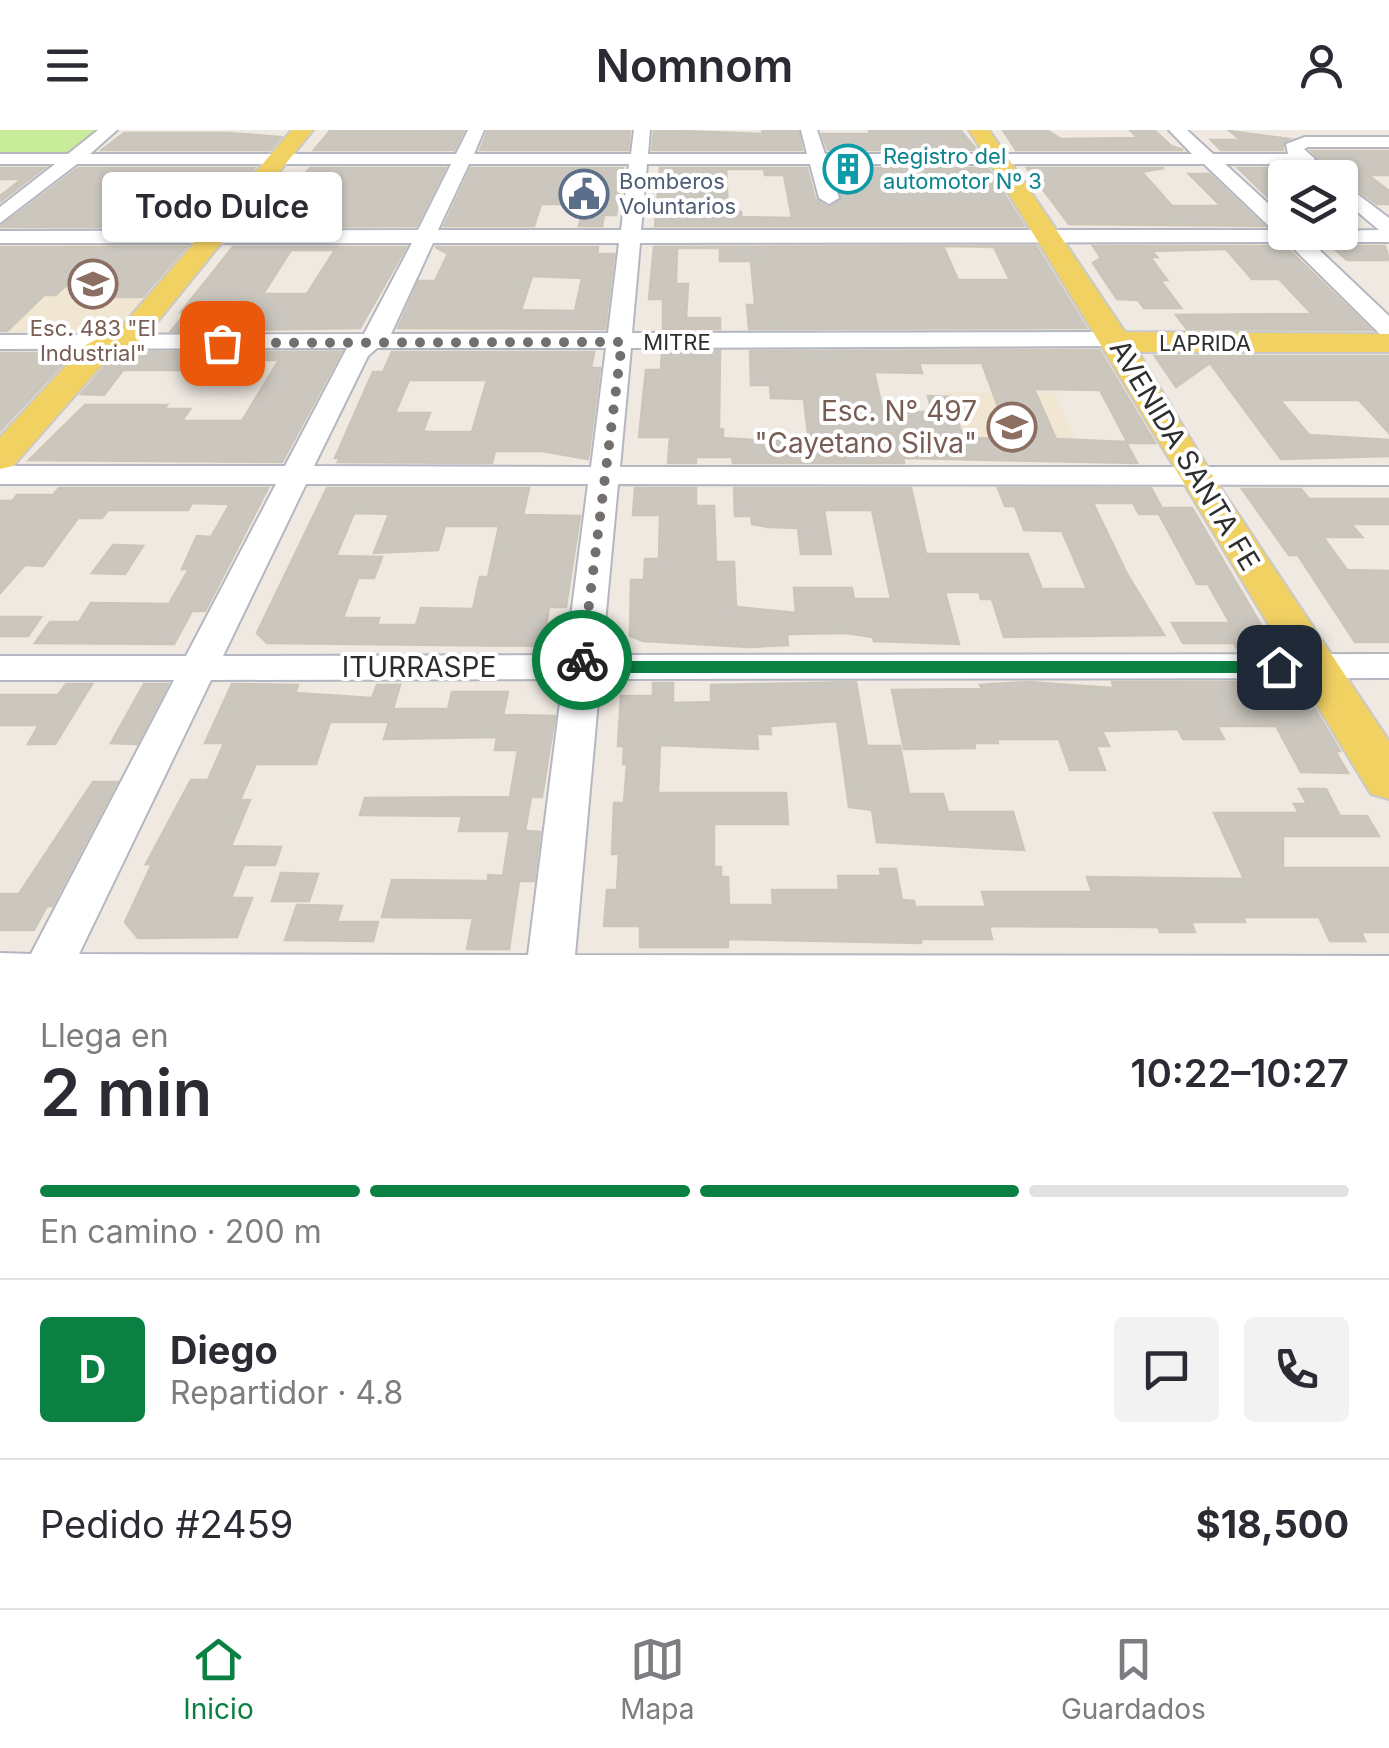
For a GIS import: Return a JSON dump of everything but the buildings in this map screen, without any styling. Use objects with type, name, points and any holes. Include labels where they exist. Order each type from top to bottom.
[{"type":"main road","points":[[0,458],[96,353],[134,331],[304,130]]},
{"type":"main road","name":"AVENIDA SANTA FE","points":[[979,130],[1115,339],[1196,478],[1389,781]]},
{"type":"main road","name":"LAPRIDA","points":[[1115,339],[1136,343],[1389,336]]},
{"type":"street","points":[[0,218],[109,130]]},
{"type":"street","points":[[810,130],[829,198]]},
{"type":"street","points":[[1177,130],[1268,214]]},
{"type":"street","points":[[1376,130],[1389,140]]},
{"type":"street","points":[[0,160],[278,160],[469,145],[641,145],[816,159],[1208,159],[1312,164],[1292,148],[1304,142],[1389,140]]},
{"type":"street","points":[[469,145],[378,334],[357,352],[296,475],[28,979],[549,982],[1389,977]]},
{"type":"street","points":[[549,982],[641,145]]},
{"type":"street","points":[[1358,202],[1389,228]]},
{"type":"street","points":[[0,238],[1268,233]]},
{"type":"street","points":[[1358,235],[1389,236]]},
{"type":"street","points":[[1305,250],[1389,336]]},
{"type":"street","name":"MITRE","points":[[0,342],[1115,339]]},
{"type":"street","points":[[0,475],[1389,476]]},
{"type":"street","name":"ITURRASPE","points":[[0,668],[1389,666]]},
{"type":"shaded area","name":"Esc. 483 \"El Industrial\"","points":[[71,240],[199,240],[121,332],[6,332],[37,302],[4,301]]},
{"type":"shaded area","name":"Esc. N° 497 \"Cayetano Silva\"","points":[[944,392],[1054,393],[1086,462],[964,461]]},
{"type":"green space","points":[[0,130],[105,130],[73,155],[0,155]]},
{"type":"way so far","points":[[222,343],[622,342],[582,660]]},
{"type":"place","name":"Registro del automotor Nº 3","points":[[848,169]]},
{"type":"place","name":"Bomberos Voluntarios","points":[[584,194]]},
{"type":"place","name":"Esc. 483 \"El Industrial\"","points":[[93,284]]},
{"type":"place","name":"Todo Dulce","points":[[222,343]]},
{"type":"place","name":"Esc. N° 497 \"Cayetano Silva\"","points":[[1012,427]]},
{"type":"route","points":[[582,660],[581,667],[1279,667]]}]
